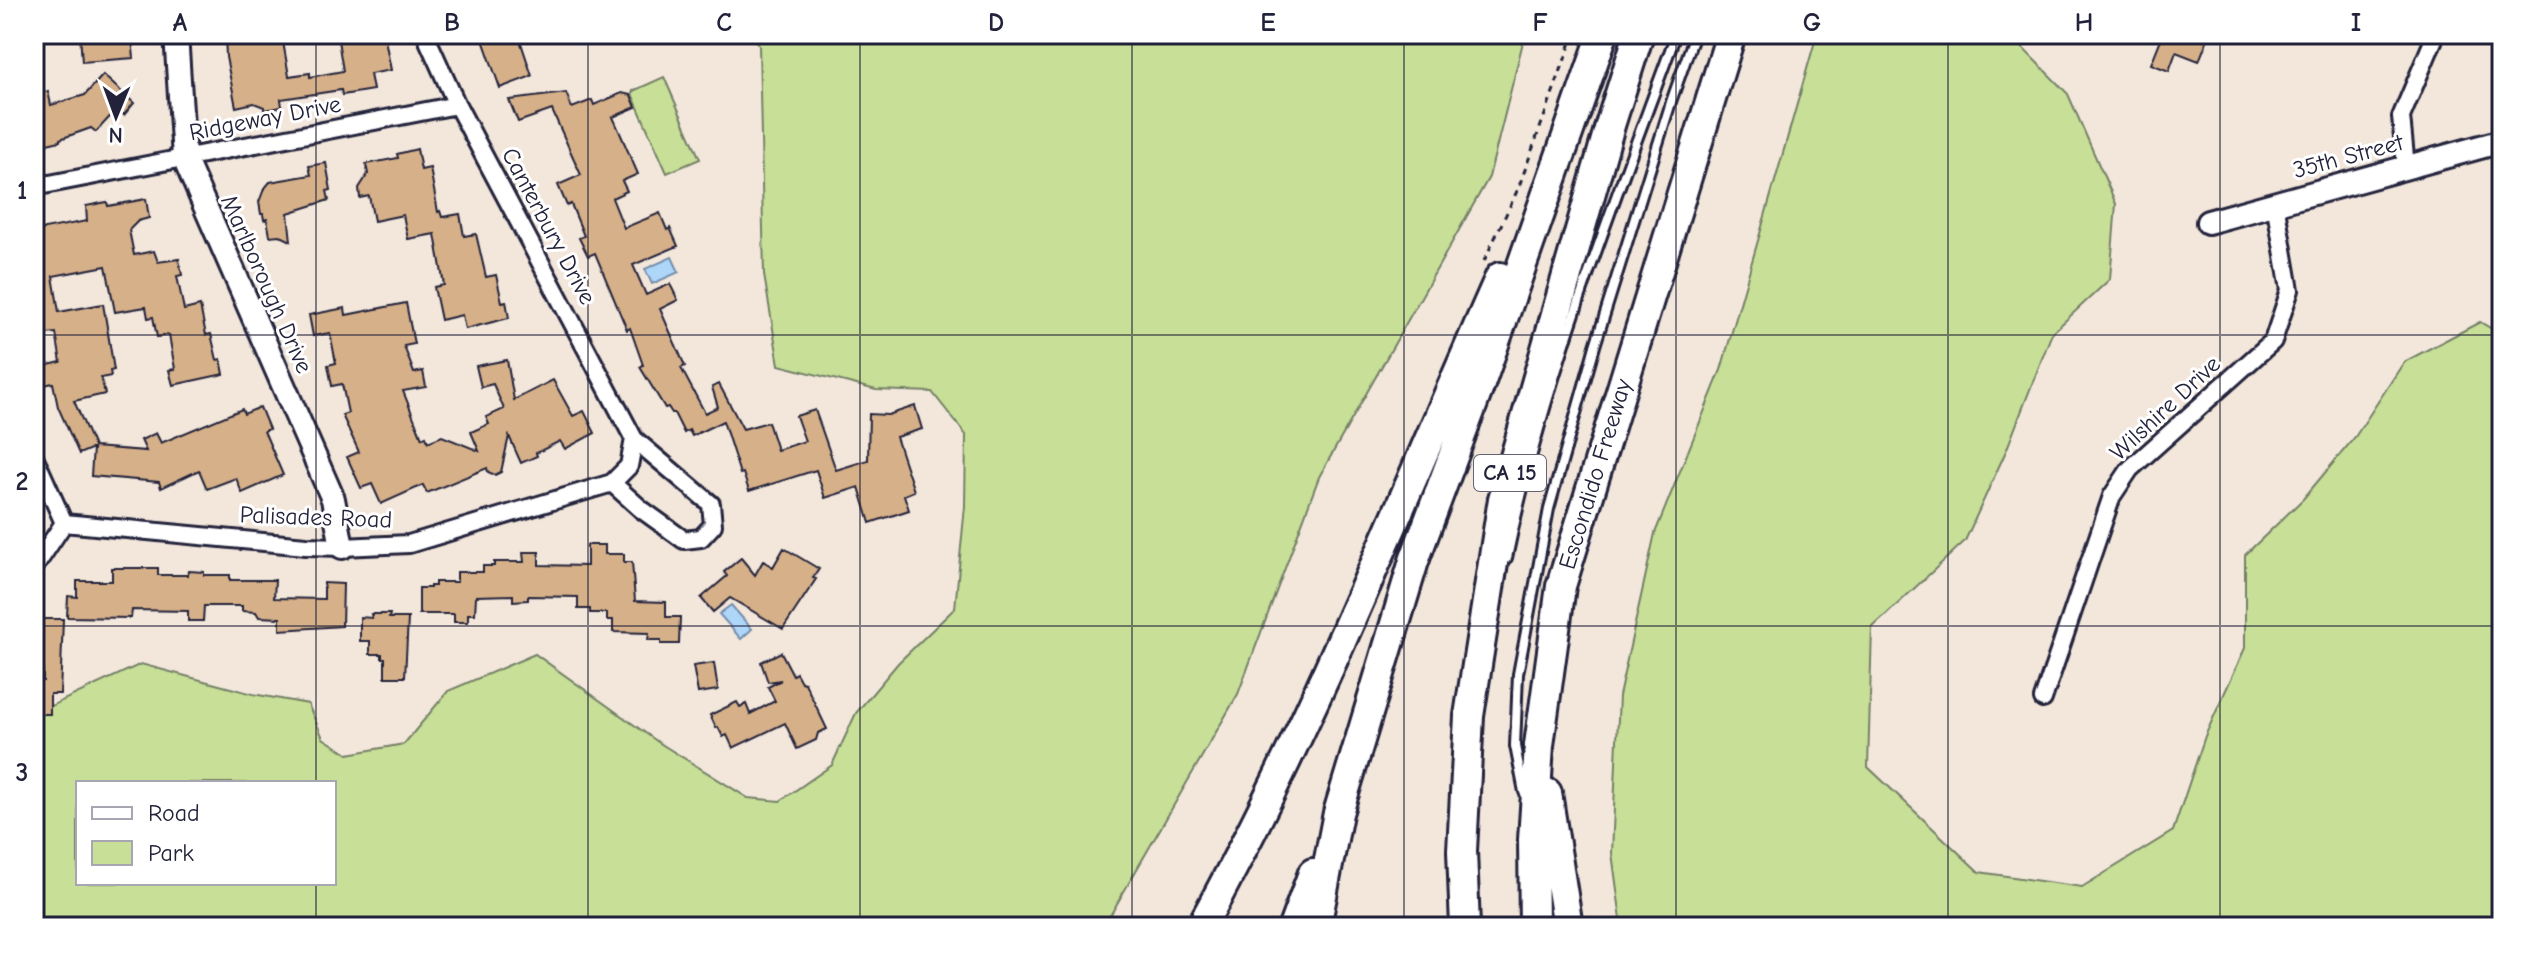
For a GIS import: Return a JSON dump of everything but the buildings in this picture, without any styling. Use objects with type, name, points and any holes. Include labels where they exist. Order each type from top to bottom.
[{"type":"highway","points":[[1316,927],[1338,813],[1414,561],[1479,387],[1603,34]]},
{"type":"highway","name":"CA 15","points":[[1465,927],[1462,851],[1468,731],[1491,596],[1503,499],[1639,34]]},
{"type":"highway","name":"Escondido Freeway","points":[[1534,927],[1533,840],[1539,745],[1561,586],[1731,34]]},
{"type":"highway","points":[[1201,927],[1246,845],[1300,735],[1512,249],[1548,185]]},
{"type":"highway","points":[[1539,745],[1568,927]]},
{"type":"highway","points":[[1293,927],[1306,887],[1338,813]]},
{"type":"highway","points":[[1561,927],[1562,882]]},
{"type":"street","name":"Marlborough Drive","points":[[176,34],[184,158],[333,499],[342,547]]},
{"type":"street","name":"Canterbury Drive","points":[[425,34],[457,105],[634,439]]},
{"type":"street","points":[[2406,167],[2401,117],[2436,34]]},
{"type":"street","name":"Ridgeway Drive","points":[[34,187],[457,105]]},
{"type":"street","name":"35th Street","points":[[2208,222],[2502,141]]},
{"type":"street","name":"Wilshire Drive","points":[[2043,699],[2112,496],[2130,469],[2273,341],[2290,290],[2275,203]]},
{"type":"street","points":[[634,439],[711,504],[713,525],[701,538],[684,540],[612,483],[629,466],[634,439]]},
{"type":"street","points":[[34,456],[64,523],[34,568]]},
{"type":"street","name":"Palisades Road","points":[[64,523],[342,547],[409,544],[612,483]]},
{"type":"lane","points":[[1506,564],[1520,498],[1568,335],[1676,34]]},
{"type":"lane","points":[[1533,840],[1515,746],[1518,674],[1532,590],[1549,509],[1591,359],[1695,34]]},
{"type":"green space","points":[[750,34],[1525,34],[1489,177],[1319,477],[1238,694],[1101,927],[34,927],[34,718],[44,709],[141,664],[253,694],[308,704],[323,738],[348,754],[404,744],[448,691],[535,654],[658,742],[748,798],[780,801],[832,765],[856,713],[898,663],[955,608],[965,506],[966,435],[932,392],[876,390],[779,365],[764,275],[759,45]]},
{"type":"green space","points":[[1817,34],[2009,34],[2068,94],[2116,204],[2110,279],[2052,333],[2006,451],[1965,541],[1872,628],[1868,767],[1979,872],[2082,887],[2173,831],[2205,736],[2245,648],[2245,555],[2303,499],[2355,437],[2404,362],[2480,322],[2502,335],[2502,927],[1622,927],[1612,853],[1619,696],[1655,533],[1721,370]]},
{"type":"green space","points":[[664,77],[700,159],[667,173],[632,94]]},
{"type":"water","points":[[672,257],[679,272],[652,284],[645,269]]},
{"type":"water","points":[[731,605],[752,629],[741,639],[719,614]]}]
